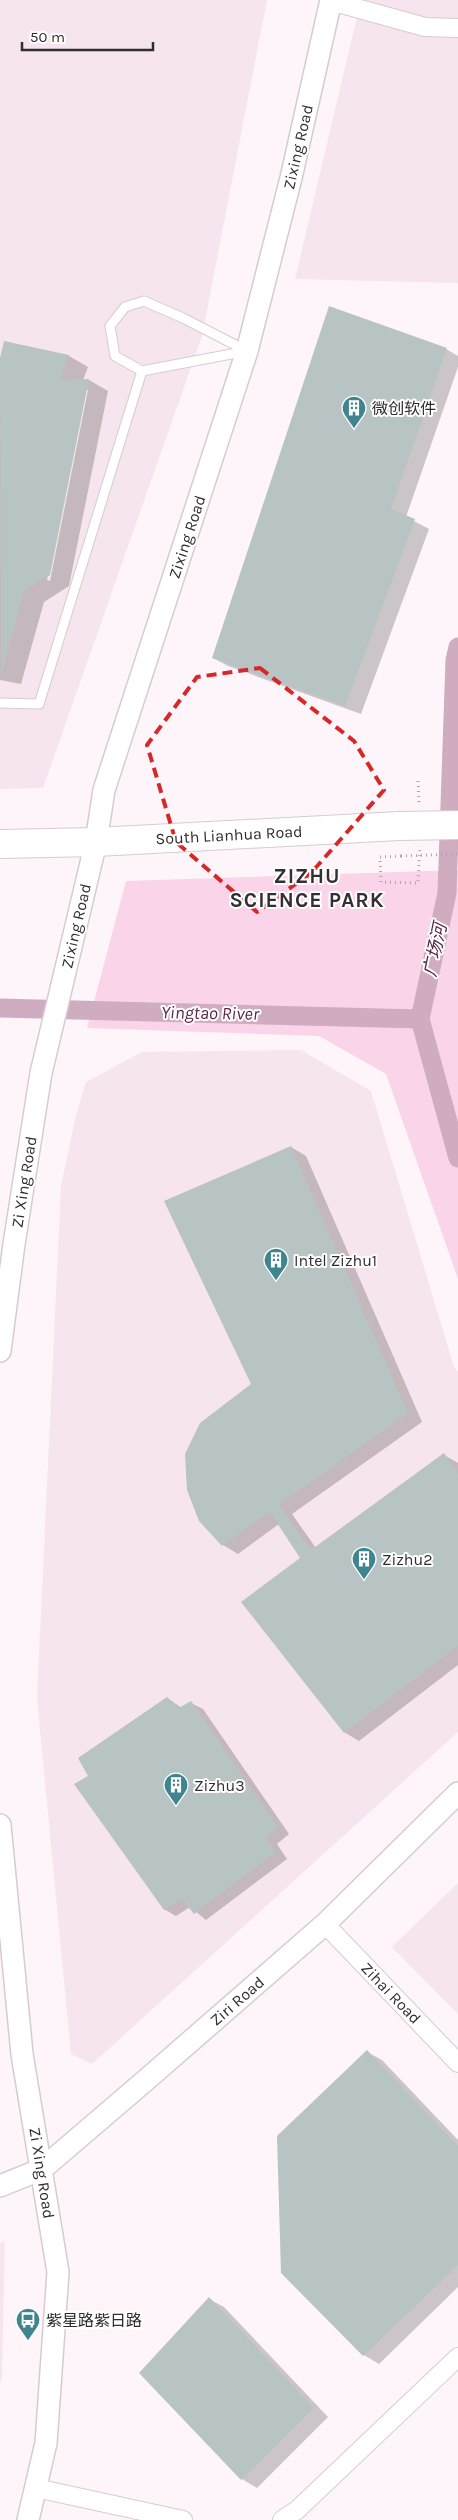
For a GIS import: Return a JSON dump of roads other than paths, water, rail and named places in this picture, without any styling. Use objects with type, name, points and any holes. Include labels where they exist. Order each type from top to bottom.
[{"type":"main road","name":"South Lianhua Road","points":[[0,844],[96,842],[399,826],[458,825]]},
{"type":"street","points":[[331,0],[425,27],[458,28]]},
{"type":"street","name":"Zixing Road","points":[[41,1073],[96,842],[104,790],[247,352],[291,178],[331,0]]},
{"type":"street","name":"Zi Xing Road","points":[[0,1351],[14,1244],[41,1073]]},
{"type":"street","name":"Ziri Road","points":[[0,2186],[42,2168],[325,1924],[458,1793]]},
{"type":"street","name":"Zi Xing Road","points":[[0,1825],[22,2054],[58,2272],[46,2443],[28,2520]]},
{"type":"street","name":"Zihai Road","points":[[325,1924],[458,2063]]},
{"type":"street","points":[[282,2520],[297,2510],[458,2357]]},
{"type":"street","points":[[36,2488],[183,2520]]},
{"type":"lane","points":[[144,301],[183,318],[247,352],[142,371],[115,356],[110,326],[125,306],[144,301]]},
{"type":"lane","points":[[0,703],[39,704],[142,371]]},
{"type":"waterway","name":"广场河","points":[[458,647],[455,660],[447,893],[420,1019],[458,1158]]},
{"type":"waterway","name":"Yingtao River","points":[[0,1008],[420,1019]]},
{"type":"place","name":"微创软件","points":[[354,429]]},
{"type":"place","name":"Intel Zizhu1","points":[[276,1281]]},
{"type":"place","name":"Zizhu2","points":[[364,1580]]},
{"type":"place","name":"Zizhu3","points":[[176,1806]]},
{"type":"place","name":"紫星路紫日路","points":[[28,2341]]},
{"type":"district","name":"ZIZHU SCIENCE PARK","points":[[307,888]]}]
